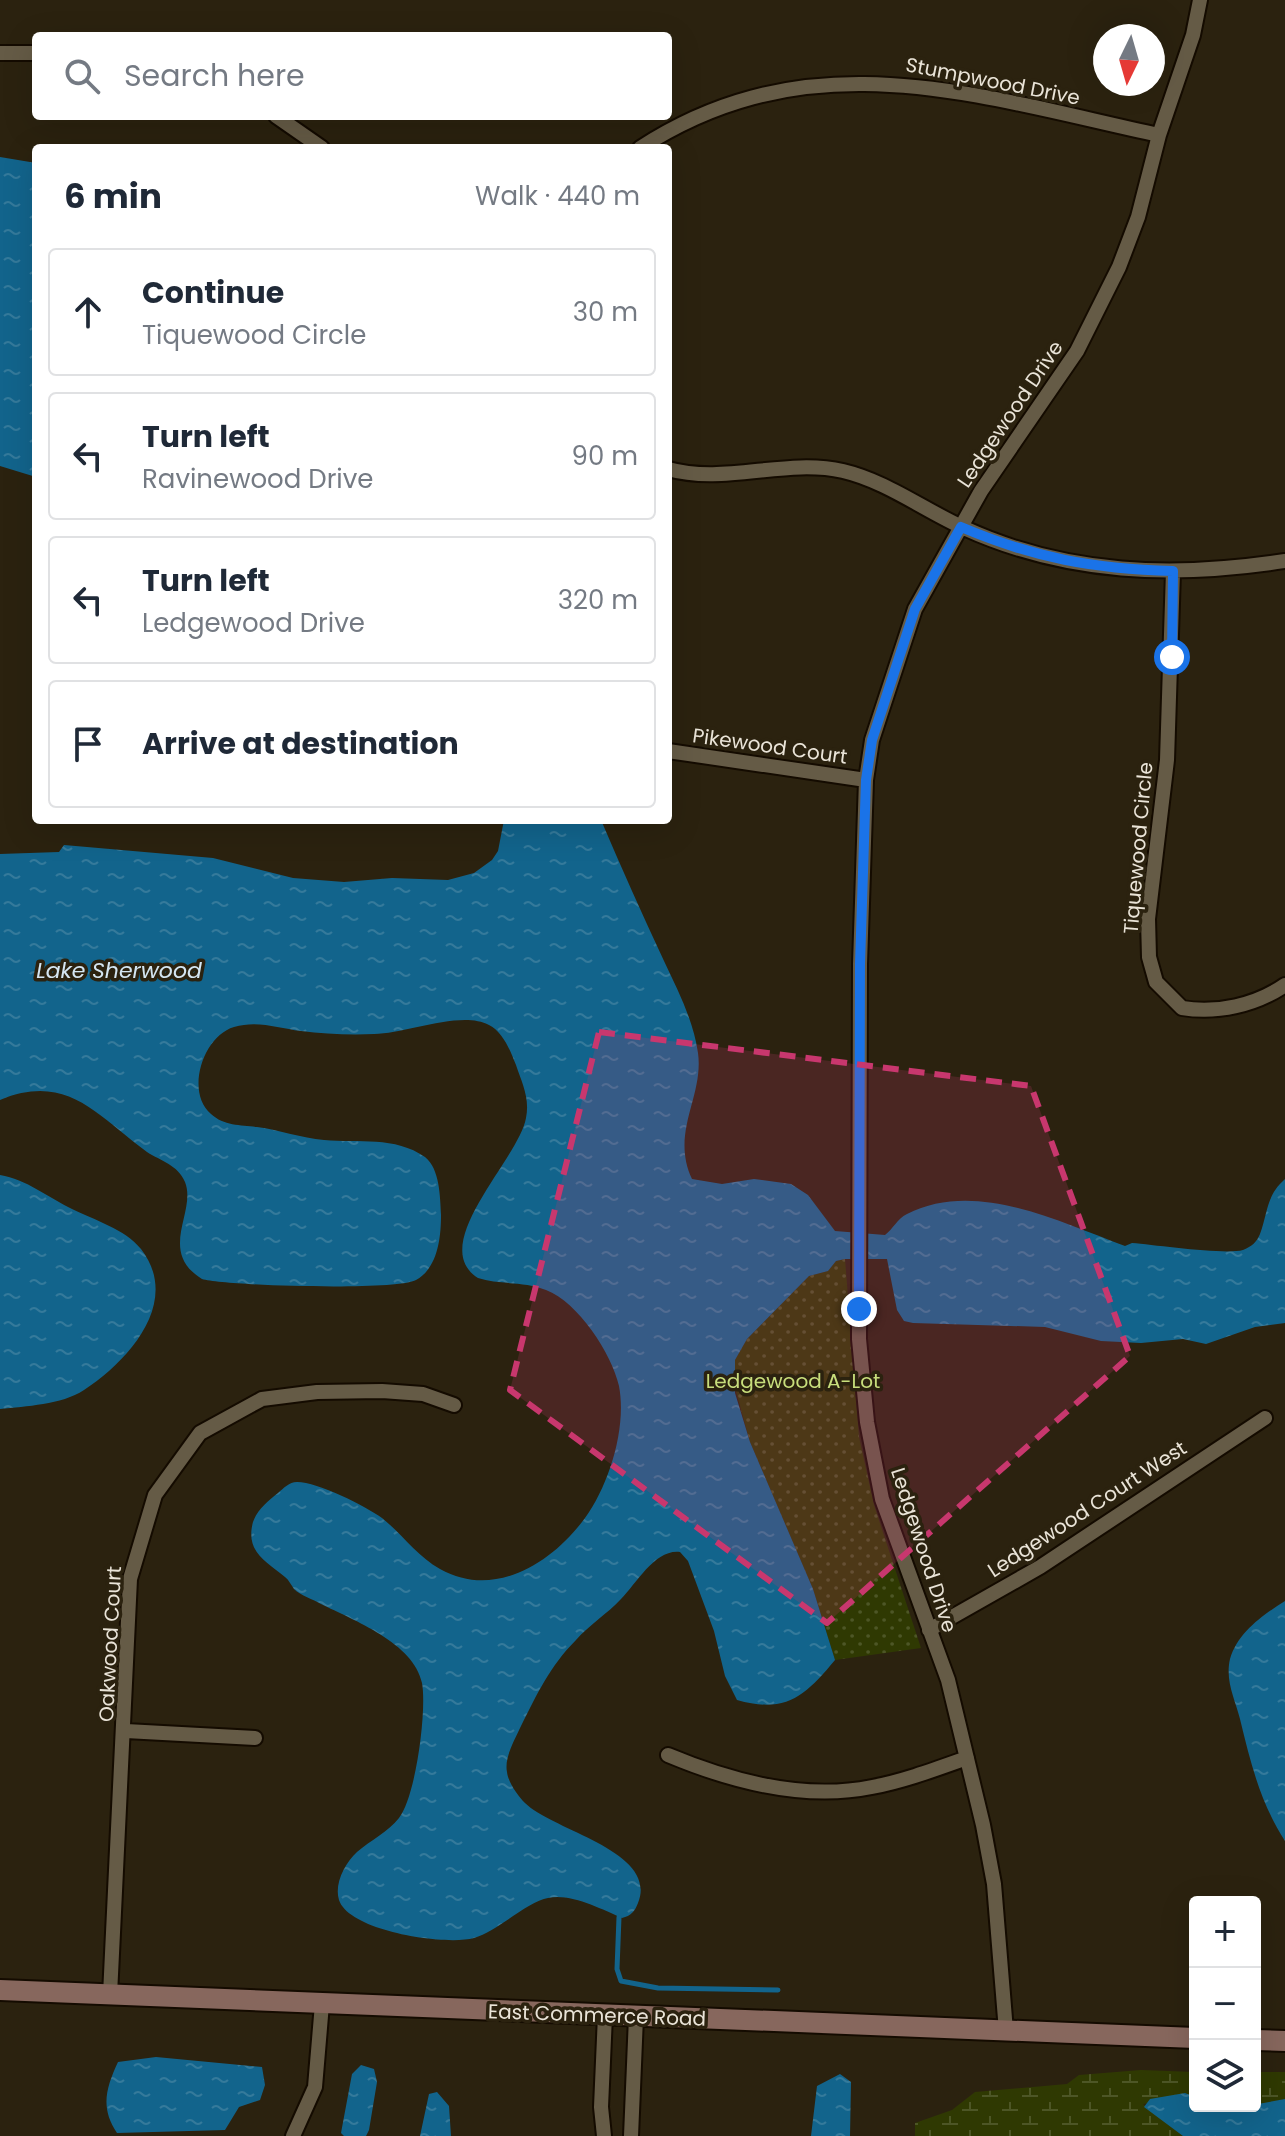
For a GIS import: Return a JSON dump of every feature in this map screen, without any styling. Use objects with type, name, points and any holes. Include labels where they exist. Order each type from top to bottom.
[{"type":"main road","name":"East Commerce Road","points":[[0,1990],[1189,2038]]},
{"type":"main road","points":[[1261,2040],[1285,2041]]},
{"type":"street","name":"Ledgewood Drive","points":[[1006,2031],[994,1884],[967,1758],[948,1680],[882,1499],[867,1422],[859,1348],[860,964],[866,780],[872,740],[915,609],[981,491],[1057,383],[1102,305],[1138,217],[1159,135],[1193,35],[1200,0]]},
{"type":"street","points":[[0,53],[32,53]]},
{"type":"street","name":"Stumpwood Drive","points":[[647,144],[687,122],[744,100],[789,89],[856,82],[905,83],[949,90],[1159,135]]},
{"type":"street","points":[[282,120],[316,144]]},
{"type":"street","points":[[672,469],[715,474],[815,466],[848,472],[961,527],[1041,557],[1085,566],[1173,571],[1235,569],[1285,561]]},
{"type":"street","name":"Tiquewood Circle","points":[[1173,571],[1167,760],[1148,919],[1149,957],[1156,982],[1182,1008],[1223,1010],[1273,993],[1285,985]]},
{"type":"street","name":"Pikewood Court","points":[[672,752],[866,780]]},
{"type":"street","name":"Oakwood Court","points":[[110,1995],[134,1560],[155,1495],[200,1433],[262,1399],[317,1392],[396,1392],[423,1394],[454,1405]]},
{"type":"street","name":"Ledgewood Court West","points":[[929,1630],[1040,1567],[1265,1418]]},
{"type":"street","points":[[126,1731],[255,1738]]},
{"type":"street","points":[[668,1755],[708,1772],[767,1786],[840,1791],[872,1788],[967,1758]]},
{"type":"street","points":[[293,2136],[315,2087],[322,2004]]},
{"type":"street","points":[[604,2136],[601,2107],[605,2015]]},
{"type":"street","points":[[631,2136],[636,2017]]},
{"type":"highlighted area","points":[[599,1032],[1031,1086],[1130,1356],[827,1623],[510,1390]]},
{"type":"green space","name":"Ledgewood A-Lot","points":[[845,1259],[859,1437],[874,1505],[921,1648],[835,1660],[813,1589],[750,1442],[734,1384],[735,1360],[747,1339],[809,1276],[828,1271],[836,1261]]},
{"type":"green space","points":[[1141,2070],[1189,2072],[1189,2098],[1143,2104],[1183,2136],[915,2136],[915,2123],[952,2110],[975,2092],[1067,2084],[1079,2075]]},
{"type":"green space","points":[[1261,2072],[1285,2072],[1285,2099],[1261,2105]]},
{"type":"water","points":[[0,157],[32,162],[32,476],[0,466]]},
{"type":"water","name":"Lake Sherwood","points":[[503,824],[603,824],[680,994],[696,1041],[699,1069],[684,1146],[692,1179],[722,1184],[754,1179],[791,1184],[808,1195],[835,1231],[885,1235],[907,1214],[933,1204],[989,1202],[1045,1216],[1125,1246],[1132,1243],[1234,1251],[1243,1250],[1255,1242],[1271,1198],[1285,1179],[1285,1323],[1255,1327],[1206,1344],[1183,1339],[1141,1343],[1101,1341],[1045,1327],[913,1323],[904,1321],[897,1310],[887,1259],[845,1259],[836,1261],[828,1271],[809,1276],[747,1339],[735,1360],[735,1393],[750,1442],[813,1589],[835,1660],[814,1683],[793,1699],[769,1705],[737,1700],[725,1676],[714,1631],[688,1561],[680,1552],[662,1556],[559,1660],[521,1726],[506,1767],[511,1784],[525,1803],[600,1844],[633,1869],[640,1885],[636,1908],[622,1918],[576,1900],[548,1898],[474,1938],[442,1940],[378,1928],[346,1911],[338,1894],[339,1881],[348,1862],[395,1823],[405,1807],[415,1773],[421,1732],[423,1696],[417,1669],[407,1656],[380,1634],[294,1589],[259,1555],[251,1532],[255,1518],[267,1503],[289,1484],[306,1483],[341,1496],[382,1518],[440,1569],[461,1578],[481,1580],[502,1578],[540,1562],[572,1534],[594,1505],[614,1455],[620,1420],[619,1386],[609,1359],[592,1330],[558,1296],[538,1287],[478,1278],[465,1263],[463,1245],[468,1224],[520,1135],[526,1118],[526,1097],[514,1059],[498,1032],[477,1021],[448,1021],[374,1034],[319,1033],[251,1024],[223,1032],[206,1053],[199,1079],[203,1104],[211,1114],[233,1124],[315,1139],[389,1143],[413,1150],[425,1157],[434,1169],[440,1200],[440,1233],[437,1251],[429,1268],[416,1280],[402,1283],[311,1286],[202,1279],[189,1268],[182,1256],[181,1231],[187,1194],[185,1182],[174,1167],[147,1152],[96,1112],[63,1095],[45,1091],[0,1100],[0,854],[59,852],[64,845],[213,858],[293,878],[344,882],[392,878],[448,880],[474,873],[492,860],[498,851]]},
{"type":"water","points":[[0,1175],[28,1185],[127,1236],[141,1249],[152,1269],[156,1289],[153,1309],[144,1328],[132,1347],[101,1378],[65,1399],[0,1409]]},
{"type":"water","points":[[1285,1601],[1285,1841],[1257,1782],[1229,1675],[1230,1659],[1245,1632]]},
{"type":"water","points":[[156,2057],[262,2067],[265,2085],[260,2100],[239,2107],[225,2130],[117,2133],[108,2115],[107,2098],[118,2062]]},
{"type":"water","points":[[361,2065],[374,2069],[377,2082],[369,2130],[366,2136],[344,2136],[341,2133],[352,2074]]},
{"type":"water","points":[[840,2074],[851,2082],[850,2136],[811,2136],[817,2086]]},
{"type":"water","points":[[437,2092],[449,2106],[451,2136],[420,2136],[429,2094]]},
{"type":"water","points":[[1185,2093],[1189,2095],[1189,2112],[1261,2112],[1261,2103],[1285,2099],[1285,2136],[1183,2136],[1144,2107],[1150,2099]]},
{"type":"waterway","points":[[619,1917],[617,1969],[621,1981],[658,1988],[778,1990]]},
{"type":"route","points":[[859,1309],[863,1045],[860,964],[866,780],[872,740],[915,609],[961,527],[1041,557],[1085,566],[1173,571],[1172,657]]}]
